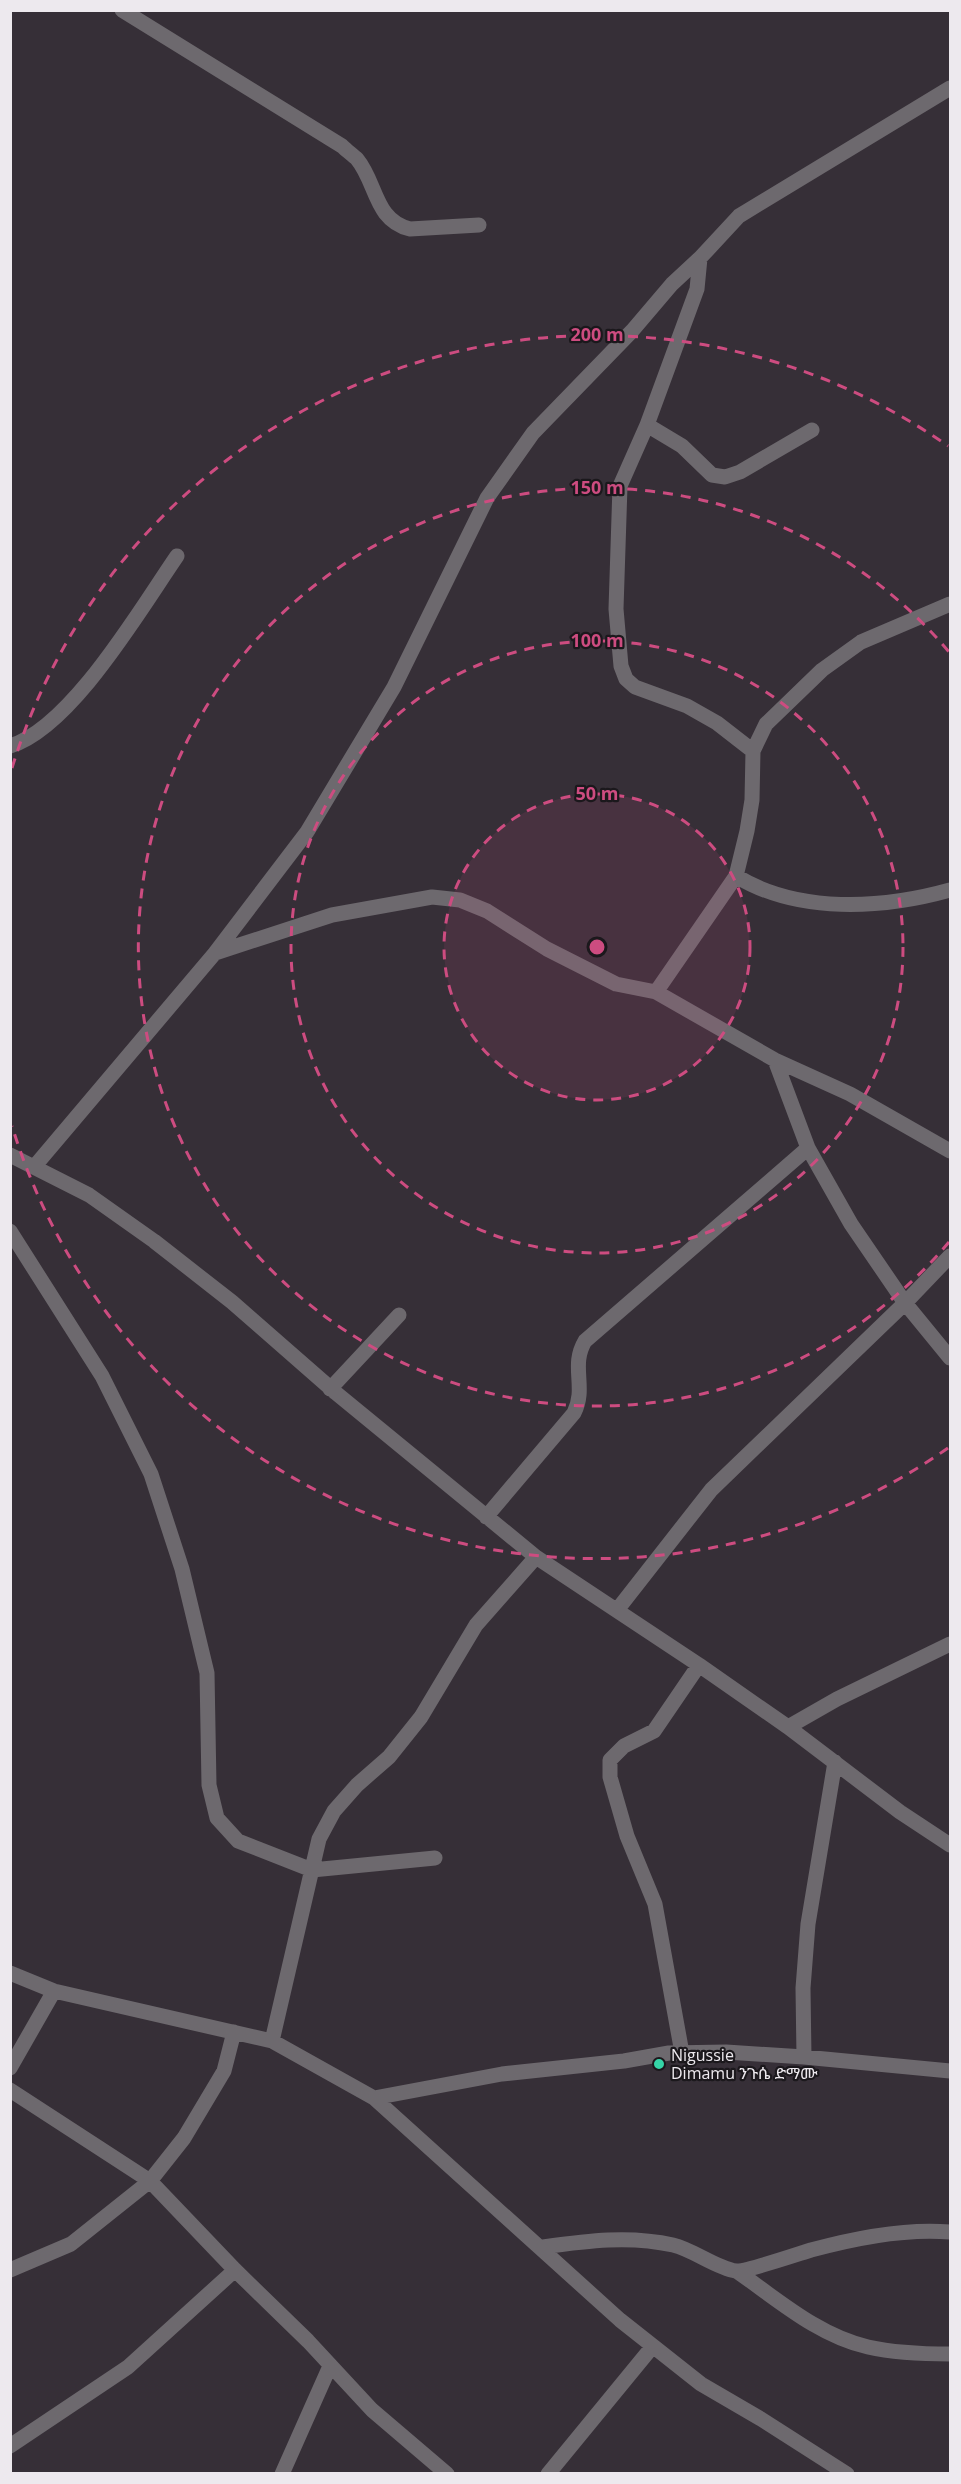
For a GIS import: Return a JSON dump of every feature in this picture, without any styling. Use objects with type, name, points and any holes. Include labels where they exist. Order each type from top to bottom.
[{"type":"street","points":[[122,10],[342,146],[358,160],[381,210],[401,227],[410,229],[479,225]]},
{"type":"street","points":[[34,1167],[215,953],[307,832],[394,687],[487,498],[533,433],[739,216],[951,88]]},
{"type":"street","points":[[700,258],[697,289],[647,425],[620,486],[616,609],[621,666],[626,679],[634,687],[687,706],[717,723],[753,752]]},
{"type":"street","points":[[647,425],[682,446],[712,476],[725,477],[740,472],[812,430]]},
{"type":"street","points":[[10,746],[21,743],[51,720],[85,687],[177,556]]},
{"type":"street","points":[[656,992],[736,876],[752,800],[753,752],[766,724],[822,670],[861,642],[951,604]]},
{"type":"street","points":[[736,876],[757,889],[802,900],[840,904],[886,903],[951,891]]},
{"type":"street","points":[[215,953],[332,915],[432,897],[460,900],[487,911],[547,949],[616,984],[656,992],[775,1060],[850,1094],[951,1151]]},
{"type":"street","points":[[775,1060],[808,1148],[850,1224],[905,1304],[951,1358]]},
{"type":"street","points":[[486,1517],[573,1413],[579,1402],[581,1390],[577,1362],[579,1351],[585,1341],[808,1148]]},
{"type":"street","points":[[10,1155],[89,1195],[154,1241],[232,1302],[330,1389],[536,1557],[699,1665],[788,1727],[900,1812],[951,1845]]},
{"type":"street","points":[[10,1231],[102,1376],[151,1474],[182,1569],[207,1673],[209,1785],[217,1818],[238,1841],[312,1870],[435,1858]]},
{"type":"street","points":[[618,1610],[711,1490],[905,1304],[951,1256]]},
{"type":"street","points":[[330,1389],[399,1315]]},
{"type":"street","points":[[272,2041],[319,1839],[334,1811],[357,1785],[389,1757],[421,1717],[477,1625],[536,1557]]},
{"type":"street","points":[[788,1727],[837,1699],[951,1644]]},
{"type":"street","points":[[682,2053],[655,1904],[627,1836],[610,1777],[610,1760],[624,1746],[654,1731],[699,1665]]},
{"type":"street","points":[[804,2057],[803,1988],[808,1924],[835,1762]]},
{"type":"street","points":[[10,1973],[54,1991],[272,2041],[374,2098],[542,2247],[620,2320],[701,2384],[847,2474]]},
{"type":"street","points":[[10,2068],[54,1991]]},
{"type":"street","points":[[10,2270],[71,2244],[150,2181],[184,2138],[224,2071],[234,2032]]},
{"type":"street","points":[[374,2098],[502,2074],[682,2053],[726,2052],[804,2057],[951,2071]]},
{"type":"street","points":[[10,2090],[150,2181],[372,2410],[447,2474]]},
{"type":"street","points":[[738,2272],[813,2250],[881,2235],[932,2230],[951,2232]]},
{"type":"street","points":[[542,2247],[606,2238],[675,2245],[738,2272],[800,2316],[829,2332],[867,2346],[916,2354],[951,2354]]},
{"type":"street","points":[[10,2446],[128,2367],[235,2270]]},
{"type":"street","points":[[548,2474],[653,2346]]},
{"type":"street","points":[[282,2474],[330,2366]]},
{"type":"place","name":"Nigussie Dimamu ንጉሴ ድማሙ","points":[[659,2064]]}]
